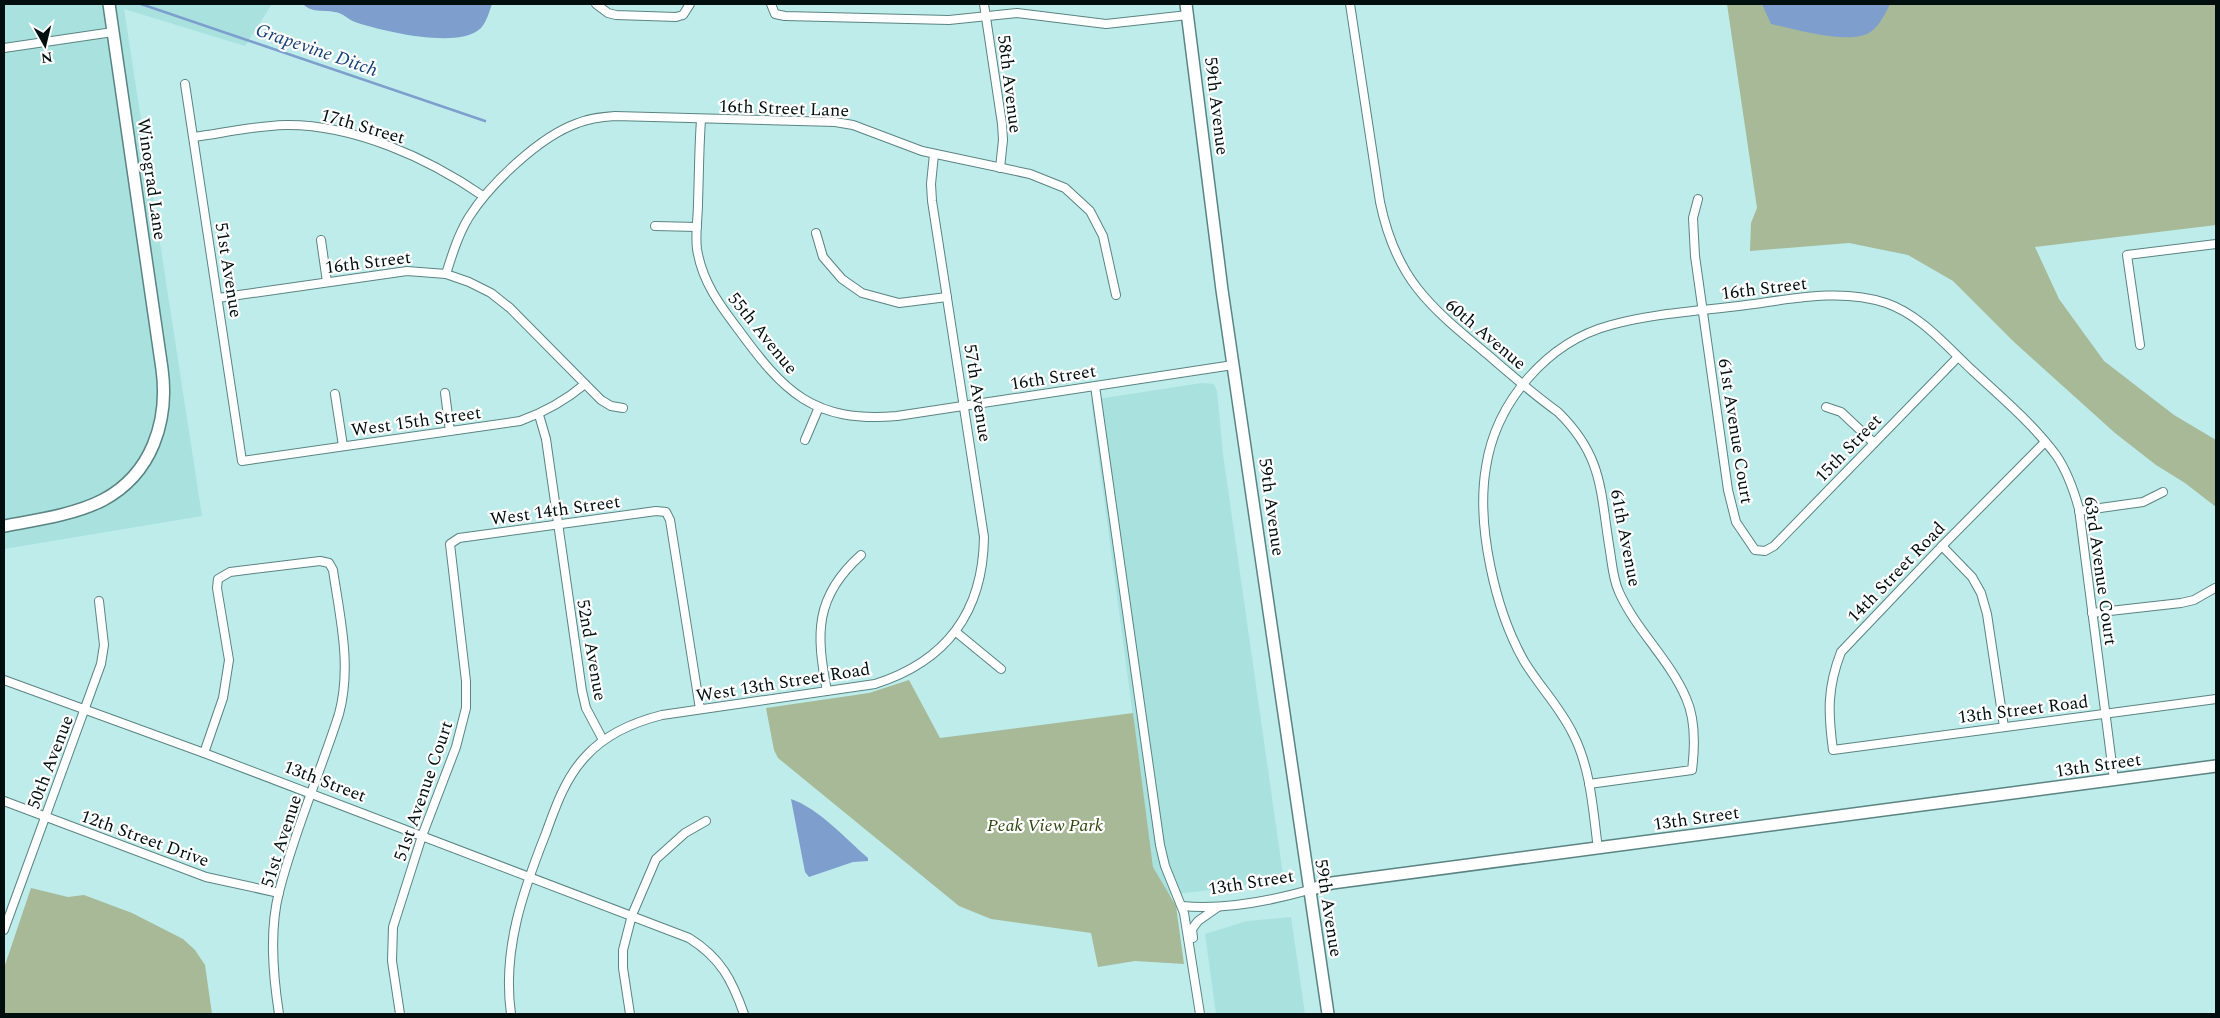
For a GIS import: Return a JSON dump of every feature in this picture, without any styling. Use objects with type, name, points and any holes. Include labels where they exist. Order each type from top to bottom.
[{"type":"street","name":"Winograd Lane","points":[[4,526],[86,507],[103,500],[126,483],[138,470],[154,444],[163,415],[164,382],[109,4]]},
{"type":"street","points":[[596,4],[608,13],[616,15],[679,16],[690,4]]},
{"type":"street","points":[[771,4],[772,11],[778,15],[949,20],[1016,13],[1106,24],[1187,9]]},
{"type":"street","name":"58th Avenue","points":[[984,4],[1002,124],[1003,140],[1000,168]]},
{"type":"street","name":"60th Avenue","points":[[1350,4],[1380,202],[1386,230],[1396,253],[1407,275],[1434,311],[1522,384],[1503,412],[1488,459],[1483,491],[1484,521],[1498,601],[1510,632],[1525,663],[1554,701],[1575,736],[1589,784],[1598,849]]},
{"type":"street","name":"59th Avenue","points":[[1187,9],[1233,366],[1328,1014]]},
{"type":"street","points":[[4,48],[113,32]]},
{"type":"street","name":"51st Avenue","points":[[186,84],[242,460]]},
{"type":"street","name":"16th Street Lane","points":[[446,274],[454,246],[483,196],[518,162],[552,136],[576,123],[594,118],[615,116],[701,120],[835,122],[853,124],[934,154],[1030,174],[1054,183],[1081,202],[1098,224],[1103,236],[1116,295]]},
{"type":"street","name":"55th Avenue","points":[[701,120],[697,248],[706,281],[715,298],[768,371],[800,397],[819,407]]},
{"type":"street","name":"17th Street","points":[[194,137],[284,125],[312,126],[340,131],[425,160],[455,176],[483,196]]},
{"type":"street","name":"57th Avenue","points":[[934,154],[931,184],[932,201],[981,513],[984,555],[975,596],[956,632]]},
{"type":"street","name":"61st Avenue Court","points":[[1698,199],[1693,218],[1703,311],[1728,490],[1736,522],[1755,550]]},
{"type":"street","points":[[655,226],[697,227]]},
{"type":"street","points":[[816,233],[823,257],[842,279],[862,293],[899,303],[947,298]]},
{"type":"street","points":[[320,240],[327,282]]},
{"type":"street","points":[[2140,345],[2127,256],[2216,244]]},
{"type":"street","name":"16th Street","points":[[218,298],[407,271],[446,274],[469,282],[490,293],[510,308],[601,400],[611,406],[623,408]]},
{"type":"street","name":"16th Street","points":[[1522,384],[1567,345],[1589,333],[1611,325],[1832,295],[1866,297],[1890,304],[1937,335],[1997,393]]},
{"type":"street","name":"15th Street","points":[[1755,550],[1765,551],[1774,546],[1958,357]]},
{"type":"street","name":"16th Street","points":[[819,407],[848,416],[876,418],[1233,366]]},
{"type":"street","name":"West 15th Street","points":[[242,460],[520,421],[539,415],[566,400],[585,384]]},
{"type":"street","name":"61th Avenue","points":[[1522,384],[1574,428],[1594,459],[1618,591],[1687,698],[1692,721],[1695,747],[1692,770],[1589,784]]},
{"type":"street","points":[[1095,386],[1160,845],[1165,866],[1182,906],[1200,1014]]},
{"type":"street","points":[[445,393],[450,431]]},
{"type":"street","name":"63rd Avenue Court","points":[[1997,393],[2057,456],[2074,491],[2079,511],[2114,780]]},
{"type":"street","points":[[335,394],[342,446]]},
{"type":"street","points":[[805,440],[819,407]]},
{"type":"street","points":[[1826,407],[1841,412],[1874,443]]},
{"type":"street","name":"52nd Avenue","points":[[539,415],[546,440],[582,691],[586,708],[603,740]]},
{"type":"street","name":"14th Street Road","points":[[1833,750],[1829,721],[1829,694],[1832,674],[1841,652],[2045,442]]},
{"type":"street","points":[[2079,511],[2144,502],[2163,492]]},
{"type":"street","name":"West 14th Street","points":[[450,544],[459,538],[656,511],[666,512],[670,520],[700,709]]},
{"type":"street","name":"51st Avenue Court","points":[[400,1014],[392,961],[393,927],[422,836],[456,747],[466,708],[466,681],[450,544]]},
{"type":"street","points":[[1942,546],[1972,577],[1981,593],[1987,614],[2004,727]]},
{"type":"street","points":[[827,691],[820,646],[820,626],[824,605],[833,586],[846,569],[861,555]]},
{"type":"street","name":"51st Avenue","points":[[204,753],[224,692],[229,660],[217,588],[218,579],[230,572],[320,561],[329,563],[333,570],[345,652],[345,680],[339,714],[279,893],[273,965],[280,1014]]},
{"type":"street","points":[[2092,613],[2194,600],[2215,588]]},
{"type":"street","name":"50th Avenue","points":[[4,930],[86,710],[101,664],[104,645],[99,601]]},
{"type":"street","points":[[956,632],[1001,669]]},
{"type":"street","name":"West 13th Street Road","points":[[603,740],[640,720],[700,709],[875,684],[904,673],[925,662],[956,632]]},
{"type":"street","name":"13th Street","points":[[4,680],[204,753],[689,938],[709,952],[725,969],[744,1014]]},
{"type":"street","name":"13th Street Road","points":[[1833,750],[2216,699]]},
{"type":"street","points":[[511,1014],[510,962],[514,928],[529,876],[561,792],[573,771],[603,740]]},
{"type":"street","name":"13th Street","points":[[1182,906],[1200,908],[1220,906],[1282,897],[1332,884],[2216,766]]},
{"type":"street","name":"12th Street Drive","points":[[4,801],[206,877],[279,893]]},
{"type":"street","points":[[630,1014],[623,968],[623,950],[632,915],[656,859],[685,833],[706,821]]},
{"type":"street","points":[[1194,969],[1196,961],[1192,929],[1198,921],[1220,906]]},
{"type":"shaded area","points":[[4,4],[272,4],[245,46],[124,9],[202,516],[4,549]]},
{"type":"shaded area","points":[[303,4],[492,4],[481,28],[456,38],[439,38],[420,37],[383,30],[355,22],[339,13],[311,9]]},
{"type":"shaded area","points":[[1762,4],[1890,4],[1881,21],[1871,32],[1857,37],[1833,37],[1771,24]]},
{"type":"shaded area","points":[[1202,383],[1214,384],[1217,391],[1223,454],[1283,875],[1279,881],[1169,895],[1153,867],[1091,400]]},
{"type":"shaded area","points":[[791,799],[811,809],[841,833],[868,858],[868,861],[853,862],[809,877],[805,872]]},
{"type":"shaded area","points":[[1291,917],[1305,1014],[1216,1014],[1205,934],[1247,921]]},
{"type":"green space","points":[[1727,4],[2216,4],[2216,225],[2035,247],[2059,299],[2104,361],[2174,415],[2216,440],[2216,507],[2185,483],[2156,465],[2115,433],[2014,342],[1953,281],[1908,255],[1849,243],[1750,251],[1751,223],[1757,208]]},
{"type":"green space","name":"Peak View Park","points":[[909,680],[940,738],[1133,713],[1153,867],[1176,906],[1184,964],[1135,961],[1098,967],[1091,933],[991,919],[959,906],[778,758],[774,750],[766,708],[869,693]]},
{"type":"green space","points":[[31,888],[68,897],[84,895],[132,913],[183,939],[195,950],[205,965],[212,1014],[4,1014],[4,968]]},
{"type":"waterway","name":"Grapevine Ditch","points":[[141,4],[485,121]]}]
